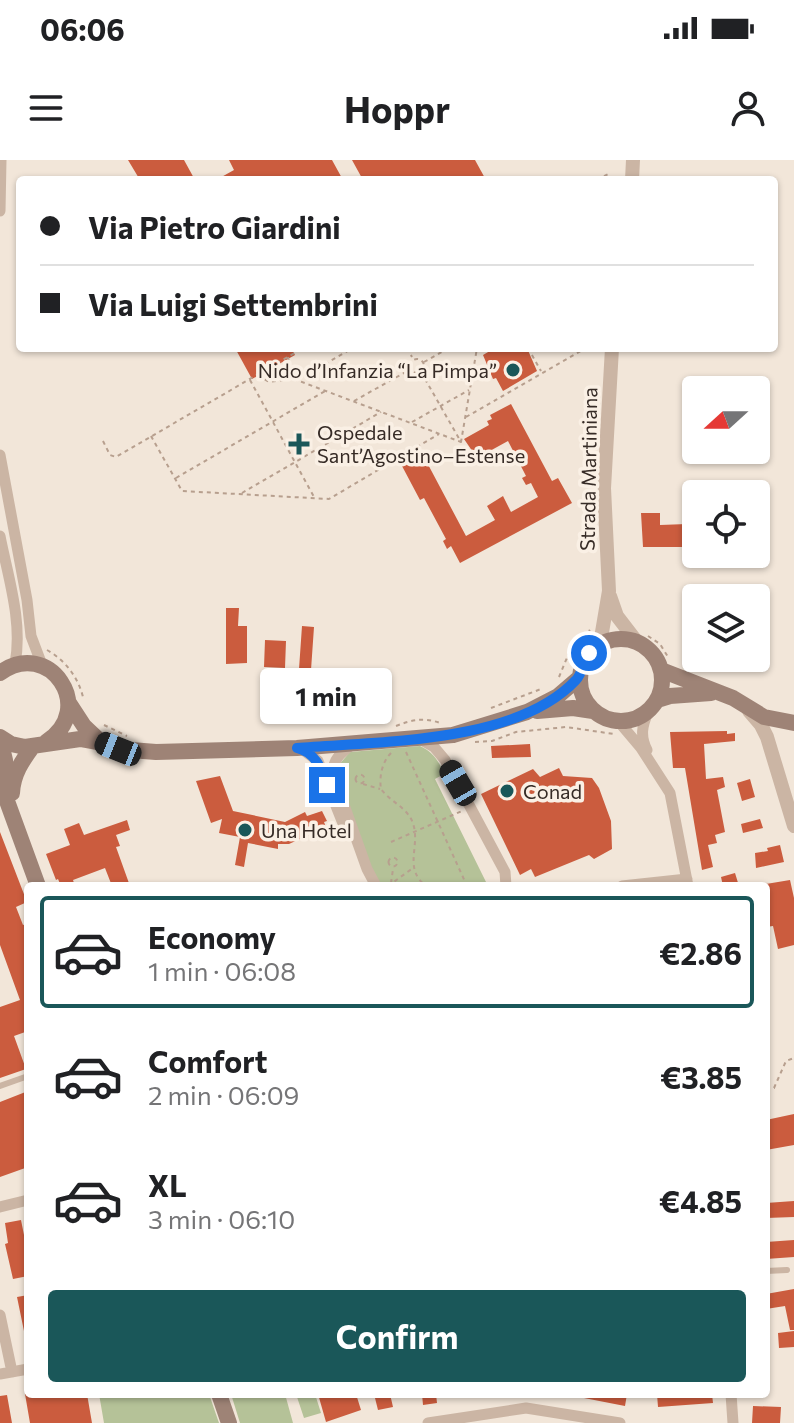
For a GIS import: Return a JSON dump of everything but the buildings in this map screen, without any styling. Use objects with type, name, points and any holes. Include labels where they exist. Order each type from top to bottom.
[{"type":"main road","points":[[593,711],[583,698],[579,678],[589,653],[600,644],[641,638],[665,666],[764,717],[794,724]]},
{"type":"main road","points":[[7,668],[31,663],[38,658],[61,680],[76,704],[84,726],[102,743]]},
{"type":"main road","points":[[652,706],[662,685],[665,666]]},
{"type":"main road","points":[[0,738],[18,746],[80,739],[139,752],[297,748],[453,735],[527,712],[558,696],[579,678]]},
{"type":"main road","points":[[527,712],[573,708],[593,711],[619,722],[635,719],[670,696],[718,693]]},
{"type":"main road","points":[[13,819],[13,781],[19,764],[63,726],[76,704]]},
{"type":"main road","points":[[0,738],[5,760],[7,801],[37,882]]},
{"type":"main road","points":[[220,1398],[229,1423]]},
{"type":"street","points":[[0,211],[1,160]]},
{"type":"street","name":"Strada Martiniana","points":[[600,644],[609,591],[604,488],[612,352]]},
{"type":"street","points":[[0,455],[38,658]]},
{"type":"street","points":[[0,536],[16,621],[18,649],[7,668]]},
{"type":"street","name":"Strada Martiniana","points":[[609,591],[617,616],[641,638]]},
{"type":"street","points":[[744,705],[761,725],[794,826]]},
{"type":"street","points":[[652,706],[642,726],[642,737],[655,769]]},
{"type":"street","points":[[619,722],[670,793],[687,882]]},
{"type":"street","points":[[770,747],[777,731],[794,724]]},
{"type":"street","points":[[402,739],[434,747],[445,760],[505,872],[506,882]]},
{"type":"street","points":[[355,743],[339,756],[333,774],[374,882]]},
{"type":"street","points":[[297,748],[305,750],[318,761],[366,882]]},
{"type":"street","points":[[0,1207],[24,1201]]},
{"type":"street","points":[[0,1315],[6,1373]]},
{"type":"street","points":[[731,1398],[733,1423]]},
{"type":"street","points":[[428,1423],[526,1408],[620,1423]]},
{"type":"lane","points":[[0,1086],[24,1077]]},
{"type":"lane","points":[[770,1271],[787,1270]]},
{"type":"path","points":[[604,176],[608,174]]},
{"type":"path","points":[[103,441],[110,455],[116,457],[296,352]]},
{"type":"path","points":[[296,380],[346,352]]},
{"type":"path","points":[[409,352],[413,359]]},
{"type":"path","points":[[423,362],[442,352]]},
{"type":"path","points":[[461,442],[476,352]]},
{"type":"path","points":[[530,352],[542,373]]},
{"type":"path","points":[[465,418],[577,352]]},
{"type":"path","points":[[257,374],[264,381],[274,383],[286,376],[290,367],[288,357]]},
{"type":"path","points":[[413,359],[423,362]]},
{"type":"path","points":[[411,369],[413,359]]},
{"type":"path","points":[[423,362],[421,372],[461,442]]},
{"type":"path","points":[[353,402],[411,369],[421,372]]},
{"type":"path","points":[[286,376],[461,442]]},
{"type":"path","points":[[249,379],[315,498]]},
{"type":"path","points":[[410,423],[470,389]]},
{"type":"path","points":[[175,478],[325,391]]},
{"type":"path","points":[[241,494],[381,412]]},
{"type":"path","points":[[151,436],[182,491],[329,499],[439,434]]},
{"type":"path","points":[[492,708],[551,685],[564,669],[571,648],[595,626]]},
{"type":"path","points":[[641,638],[660,644],[665,666]]},
{"type":"path","points":[[38,658],[50,651],[70,669],[78,681],[76,704]]},
{"type":"path","points":[[381,789],[380,780],[386,759],[402,739],[409,720],[429,719],[443,724]]},
{"type":"path","points":[[96,722],[128,736]]},
{"type":"path","points":[[469,742],[492,741],[524,731],[566,727]]},
{"type":"path","points":[[402,739],[465,882]]},
{"type":"path","points":[[362,783],[381,789],[408,813],[415,832],[413,868],[421,882]]},
{"type":"path","points":[[391,842],[471,807]]},
{"type":"path","points":[[390,882],[393,867]]},
{"type":"path","points":[[393,882],[413,868]]},
{"type":"path","points":[[770,1088],[774,1088],[786,1061],[794,1058]]},
{"type":"green space","points":[[420,746],[432,754],[444,774],[435,779],[486,882],[378,882],[371,874],[338,777],[337,767],[350,752]]},
{"type":"green space","points":[[100,1398],[210,1398],[219,1423],[104,1423]]},
{"type":"green space","points":[[232,1398],[286,1398],[293,1423],[240,1423]]},
{"type":"green space","points":[[297,1398],[316,1398],[321,1413],[304,1418]]},
{"type":"place","name":"Nido d’Infanzia “La Pimpa”","points":[[513,370]]},
{"type":"place","name":"Ospedale Sant’Agostino–Estense","points":[[299,444]]},
{"type":"place","name":"Conad","points":[[507,791]]},
{"type":"place","name":"Una Hotel","points":[[245,830]]},
{"type":"route","points":[[327,785],[318,761],[305,750],[297,748],[453,735],[486,726],[527,712],[558,696],[579,678],[589,653]]}]
